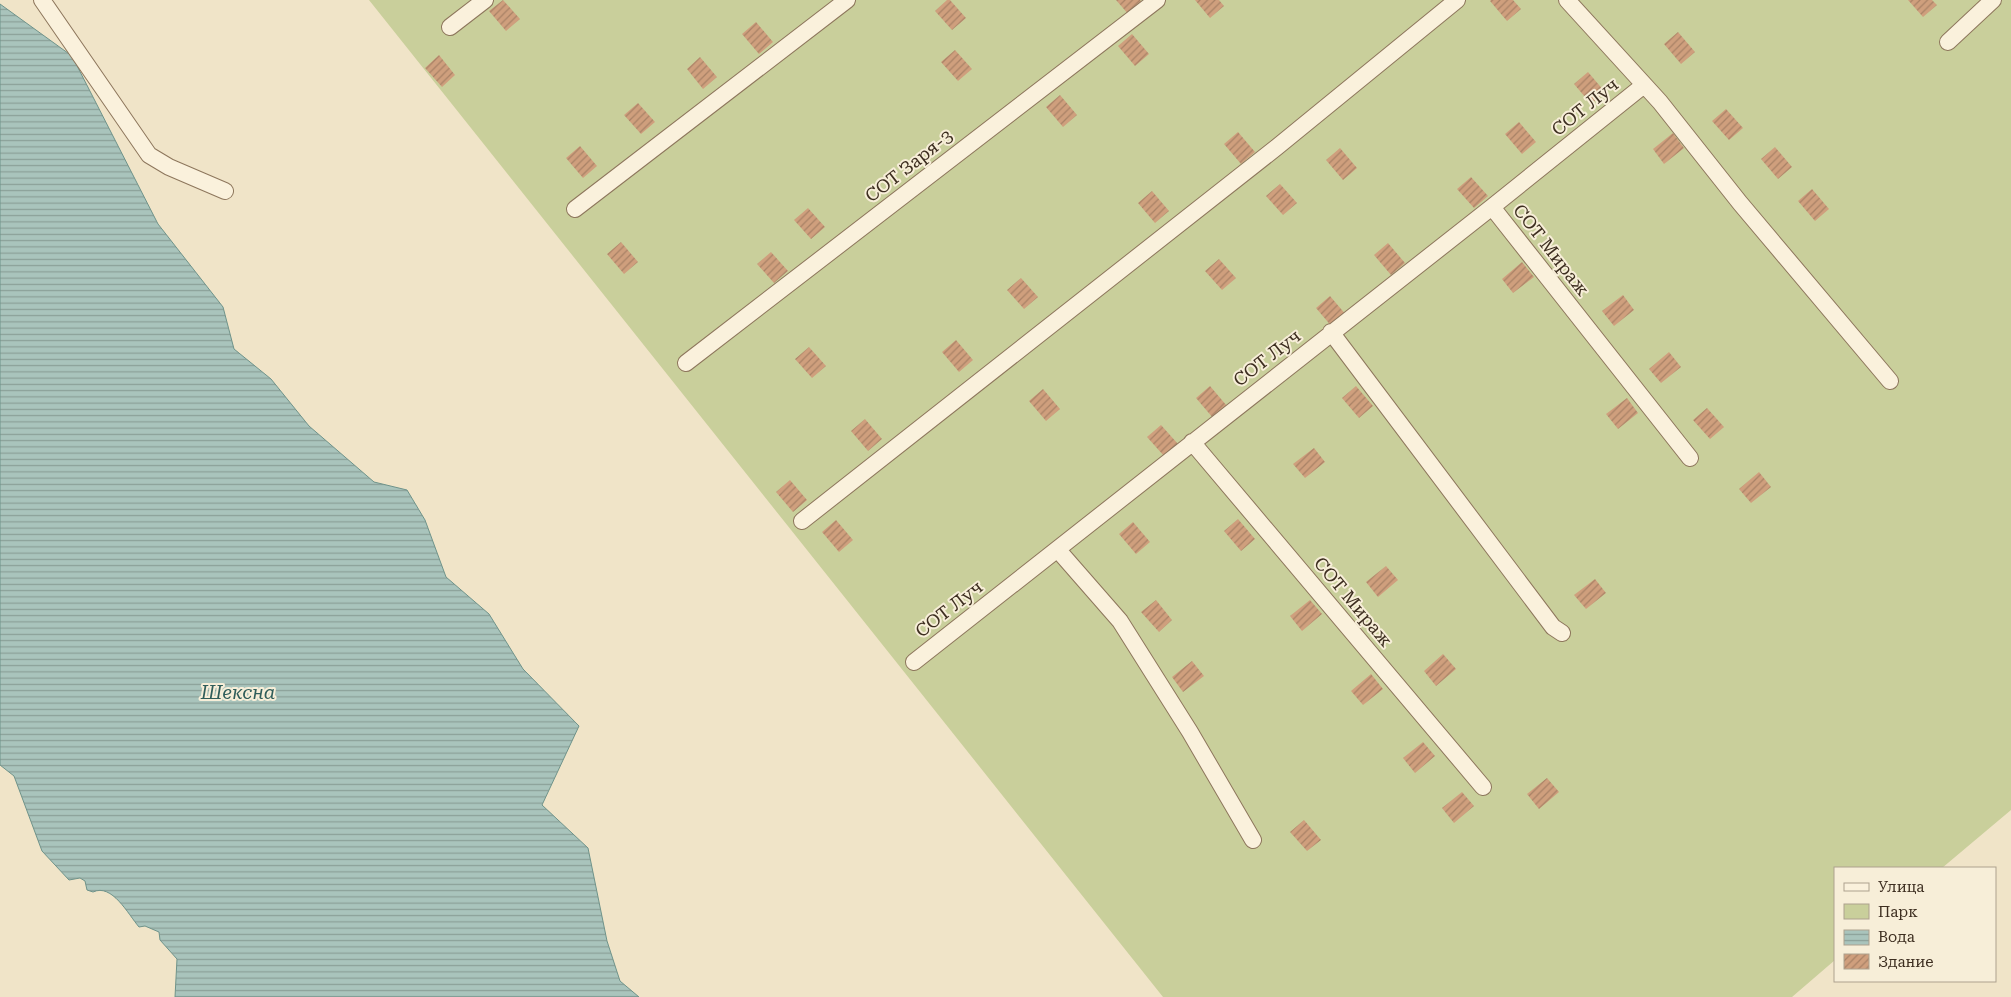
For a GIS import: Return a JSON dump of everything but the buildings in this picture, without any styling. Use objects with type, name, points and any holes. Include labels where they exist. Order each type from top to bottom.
[{"type":"street","points":[[42,0],[149,155],[169,167],[225,192]]},
{"type":"street","points":[[450,27],[485,0]]},
{"type":"street","points":[[574,209],[847,0]]},
{"type":"street","name":"СОТ Заря-3","points":[[686,363],[1157,0]]},
{"type":"street","points":[[802,521],[1277,147],[1457,0]]},
{"type":"street","points":[[1567,0],[1644,85],[1890,381]]},
{"type":"street","points":[[1948,42],[1993,0]]},
{"type":"street","name":"СОТ Луч","points":[[914,662],[1644,85]]},
{"type":"street","name":"СОТ Мираж","points":[[1492,207],[1690,458]]},
{"type":"street","points":[[1331,332],[1553,627],[1562,633]]},
{"type":"street","name":"СОТ Мираж","points":[[1192,442],[1483,787]]},
{"type":"street","points":[[1058,550],[1120,621],[1190,732],[1253,840]]},
{"type":"green space","points":[[369,0],[2011,0],[2011,810],[1943,867],[1834,867],[1834,961],[1792,997],[1163,997]]},
{"type":"water","name":"Шексна","points":[[0,4],[72,56],[158,224],[223,307],[234,349],[271,379],[309,426],[374,482],[407,490],[425,520],[446,577],[489,614],[523,669],[579,726],[542,805],[588,848],[607,941],[620,981],[639,997],[175,997],[177,959],[160,940],[159,932],[145,926],[139,927],[119,901],[107,892],[87,890],[85,881],[80,878],[69,880],[42,851],[14,776],[0,765]]}]
